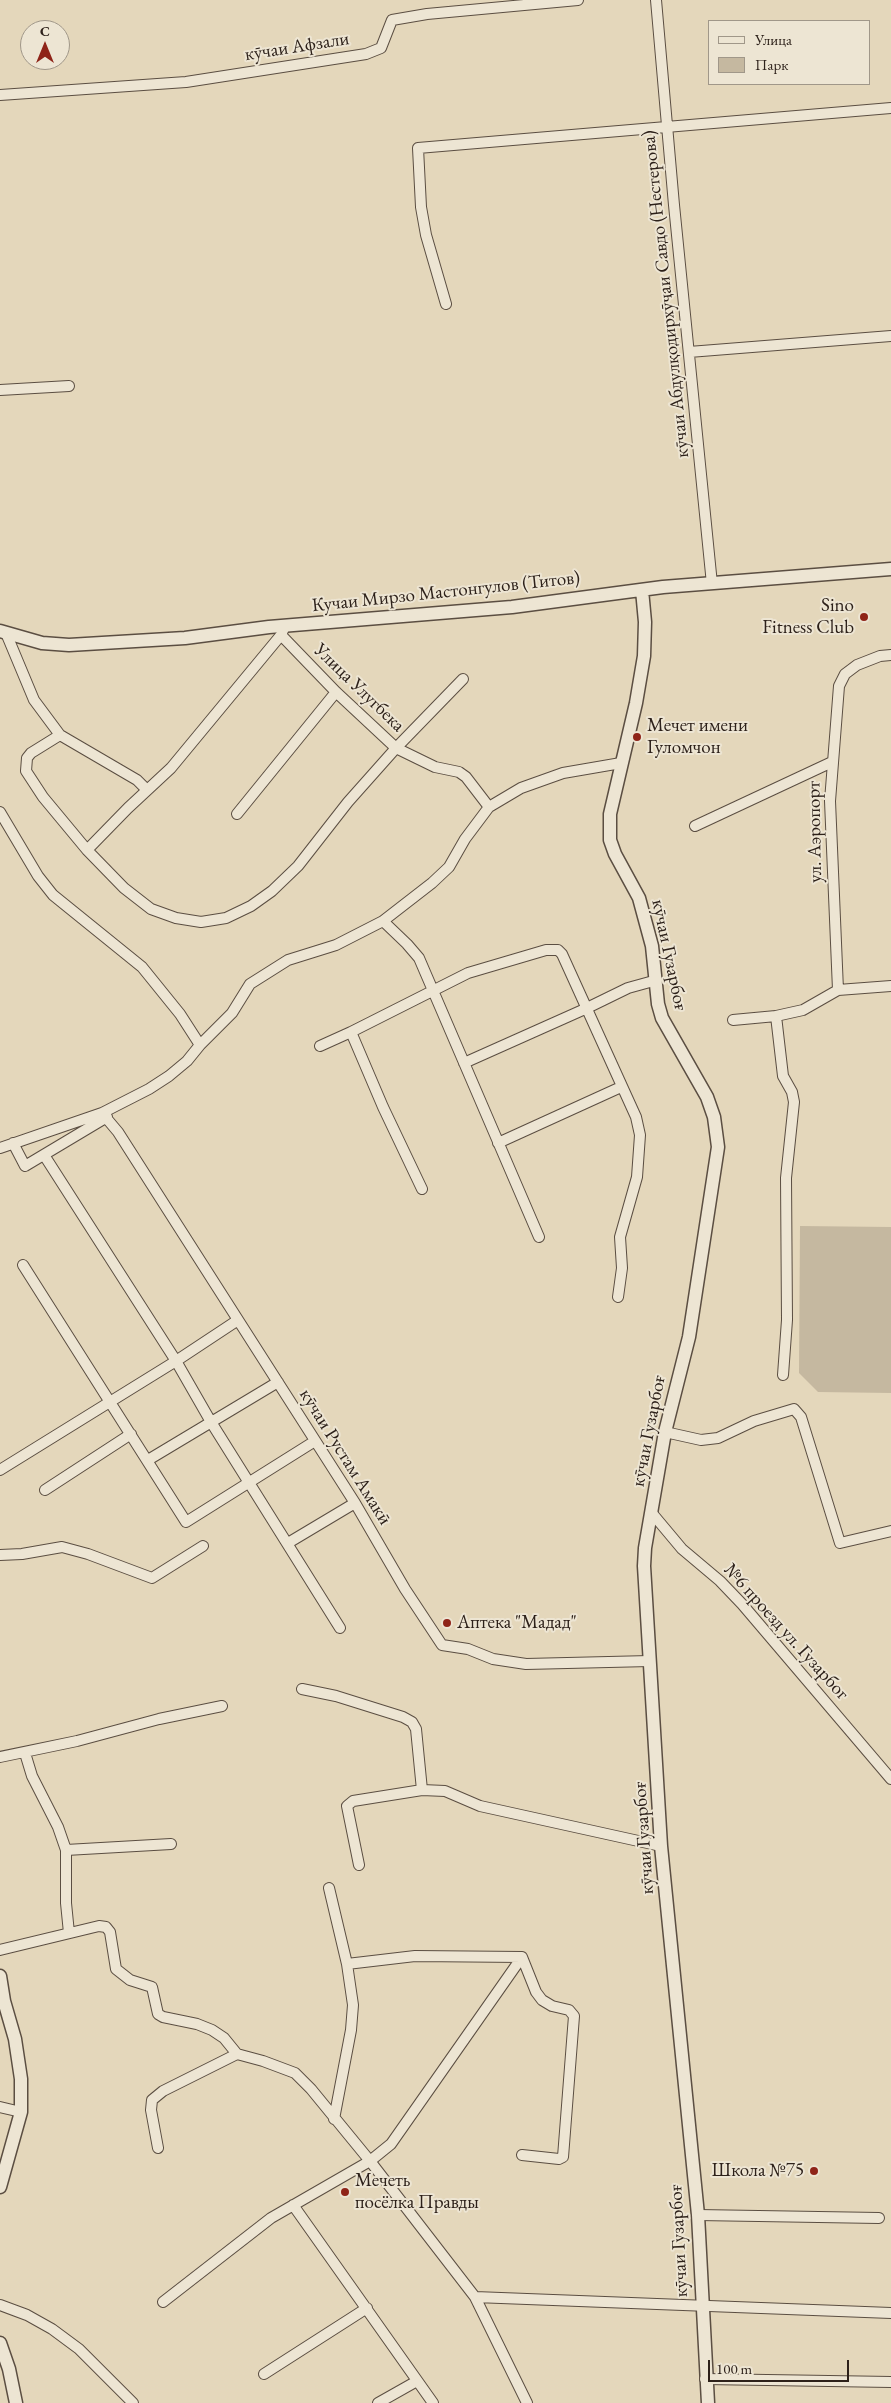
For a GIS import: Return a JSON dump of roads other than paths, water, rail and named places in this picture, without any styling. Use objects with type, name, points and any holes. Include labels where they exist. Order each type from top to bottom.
[{"type":"street","name":"кӯчаи Афзали","points":[[0,95],[186,82],[366,54],[381,48],[392,20],[427,14],[578,0]]},
{"type":"street","name":"кӯчаи Абдулқодирхӯҷаи Савдо (Нестерова)","points":[[656,0],[712,584]]},
{"type":"street","points":[[446,304],[426,235],[421,206],[418,148],[891,108]]},
{"type":"street","points":[[689,352],[891,336]]},
{"type":"street","points":[[0,390],[69,386]]},
{"type":"street","name":"Кучаи Мирзо Мастонгулов (Титов)","points":[[3,632],[42,643],[69,645],[185,638],[457,613],[642,590],[891,569]]},
{"type":"street","name":"кӯчаи Гузарбоғ","points":[[642,590],[645,622],[644,656],[636,703],[610,814],[610,840],[615,854],[639,898],[652,946],[658,1004],[662,1018],[706,1098],[714,1117],[718,1148],[689,1337],[665,1432],[644,1566],[661,1846],[698,2215],[701,2306],[708,2403]]},
{"type":"street","points":[[87,850],[171,768],[283,630]]},
{"type":"street","name":"Улица Улугбека","points":[[283,630],[336,692],[396,748],[435,767],[459,772],[466,777],[489,807]]},
{"type":"street","points":[[3,632],[34,700],[60,735],[137,780],[147,790]]},
{"type":"street","name":"ул. Аэропорт","points":[[838,990],[830,801],[839,686],[845,674],[872,659],[891,654]]},
{"type":"street","points":[[60,735],[31,753],[25,764],[26,771],[43,796],[87,850],[124,888],[150,909],[176,918],[201,922],[226,918],[251,906],[272,891],[298,866],[348,802],[396,748],[463,679]]},
{"type":"street","points":[[237,814],[336,692]]},
{"type":"street","points":[[695,826],[832,762]]},
{"type":"street","points":[[13,1143],[25,1166],[170,1076],[187,1061],[232,1012],[250,984],[288,960],[336,945],[383,921],[416,896],[448,867],[465,839],[489,807],[521,788],[563,773],[621,764]]},
{"type":"street","points":[[0,812],[38,876],[53,896],[142,967],[180,1014],[200,1045]]},
{"type":"street","points":[[383,921],[418,958],[539,1237]]},
{"type":"street","points":[[320,1046],[468,973],[553,949],[562,954],[585,1009],[636,1118],[640,1135],[637,1177],[620,1236],[622,1268],[618,1297]]},
{"type":"street","points":[[464,1063],[628,988],[657,980]]},
{"type":"street","points":[[733,1020],[776,1016],[808,1008],[838,990],[891,986]]},
{"type":"street","points":[[776,1016],[783,1076],[792,1092],[794,1102],[786,1178],[787,1320],[783,1375]]},
{"type":"street","points":[[351,1032],[383,1107],[422,1188]]},
{"type":"street","points":[[498,1143],[621,1087]]},
{"type":"street","points":[[0,1148],[105,1115]]},
{"type":"street","name":"кӯчаи Рустам Амакӣ","points":[[105,1115],[355,1503],[405,1589],[442,1645],[468,1649],[492,1659],[526,1664],[650,1661]]},
{"type":"street","points":[[44,1155],[176,1362],[211,1422],[340,1628]]},
{"type":"street","points":[[22,1265],[186,1522],[315,1441]]},
{"type":"street","points":[[0,1470],[176,1362],[238,1320]]},
{"type":"street","points":[[148,1460],[278,1382]]},
{"type":"street","points":[[665,1432],[701,1440],[718,1438],[754,1421],[794,1409],[801,1417],[836,1539],[840,1543],[891,1531]]},
{"type":"street","points":[[45,1490],[131,1434]]},
{"type":"street","points":[[288,1543],[355,1503]]},
{"type":"street","name":"№6 проезд ул. Гузарбог","points":[[651,1512],[682,1549],[720,1581],[742,1604],[891,1778]]},
{"type":"street","points":[[0,1555],[22,1554],[62,1547],[88,1554],[152,1578],[203,1546]]},
{"type":"street","points":[[302,1689],[336,1696],[403,1716],[412,1722],[416,1729],[422,1790]]},
{"type":"street","points":[[0,1757],[222,1706]]},
{"type":"street","points":[[24,1753],[32,1776],[58,1826],[66,1850],[66,1904],[69,1933]]},
{"type":"street","points":[[359,1865],[347,1806],[353,1801],[422,1790],[445,1791],[480,1806],[661,1846]]},
{"type":"street","points":[[66,1850],[171,1844]]},
{"type":"street","points":[[329,1888],[347,1964],[353,2005],[351,2030],[334,2119]]},
{"type":"street","points":[[0,1950],[99,1926],[106,1927],[110,1932],[116,1969],[130,1980],[152,1987],[158,2014],[212,2030],[224,2038],[237,2054],[295,2073],[370,2160],[475,2297],[527,2403]]},
{"type":"street","points":[[347,1964],[415,1956],[522,1957]]},
{"type":"street","points":[[522,1957],[536,1992],[542,2000],[552,2006],[569,2010],[574,2016],[563,2157],[559,2159],[522,2155]]},
{"type":"street","points":[[163,2302],[271,2218],[370,2160],[391,2144],[522,1957]]},
{"type":"street","points":[[0,1976],[4,2000],[15,2039],[21,2078],[21,2112],[0,2187]]},
{"type":"street","points":[[158,2148],[151,2110],[152,2100],[163,2092],[237,2054]]},
{"type":"street","points":[[0,2106],[21,2112]]},
{"type":"street","points":[[292,2205],[433,2403]]},
{"type":"street","points":[[698,2215],[879,2218]]},
{"type":"street","points":[[475,2297],[891,2313]]},
{"type":"street","points":[[0,2305],[26,2315],[52,2329],[79,2348],[133,2403]]},
{"type":"street","points":[[264,2374],[367,2308]]},
{"type":"street","points":[[0,2343],[9,2369],[16,2403]]},
{"type":"street","points":[[705,2379],[891,2382]]},
{"type":"street","points":[[378,2403],[417,2381]]},
{"type":"place","name":"Sino Fitness Club","points":[[864,617]]},
{"type":"place","name":"Мечет имени Гуломчон","points":[[637,737]]},
{"type":"place","name":"Аптека \"Мадад\"","points":[[447,1623]]},
{"type":"place","name":"Школа №75","points":[[814,2171]]},
{"type":"place","name":"Мечеть посёлка Правды","points":[[345,2192]]}]
